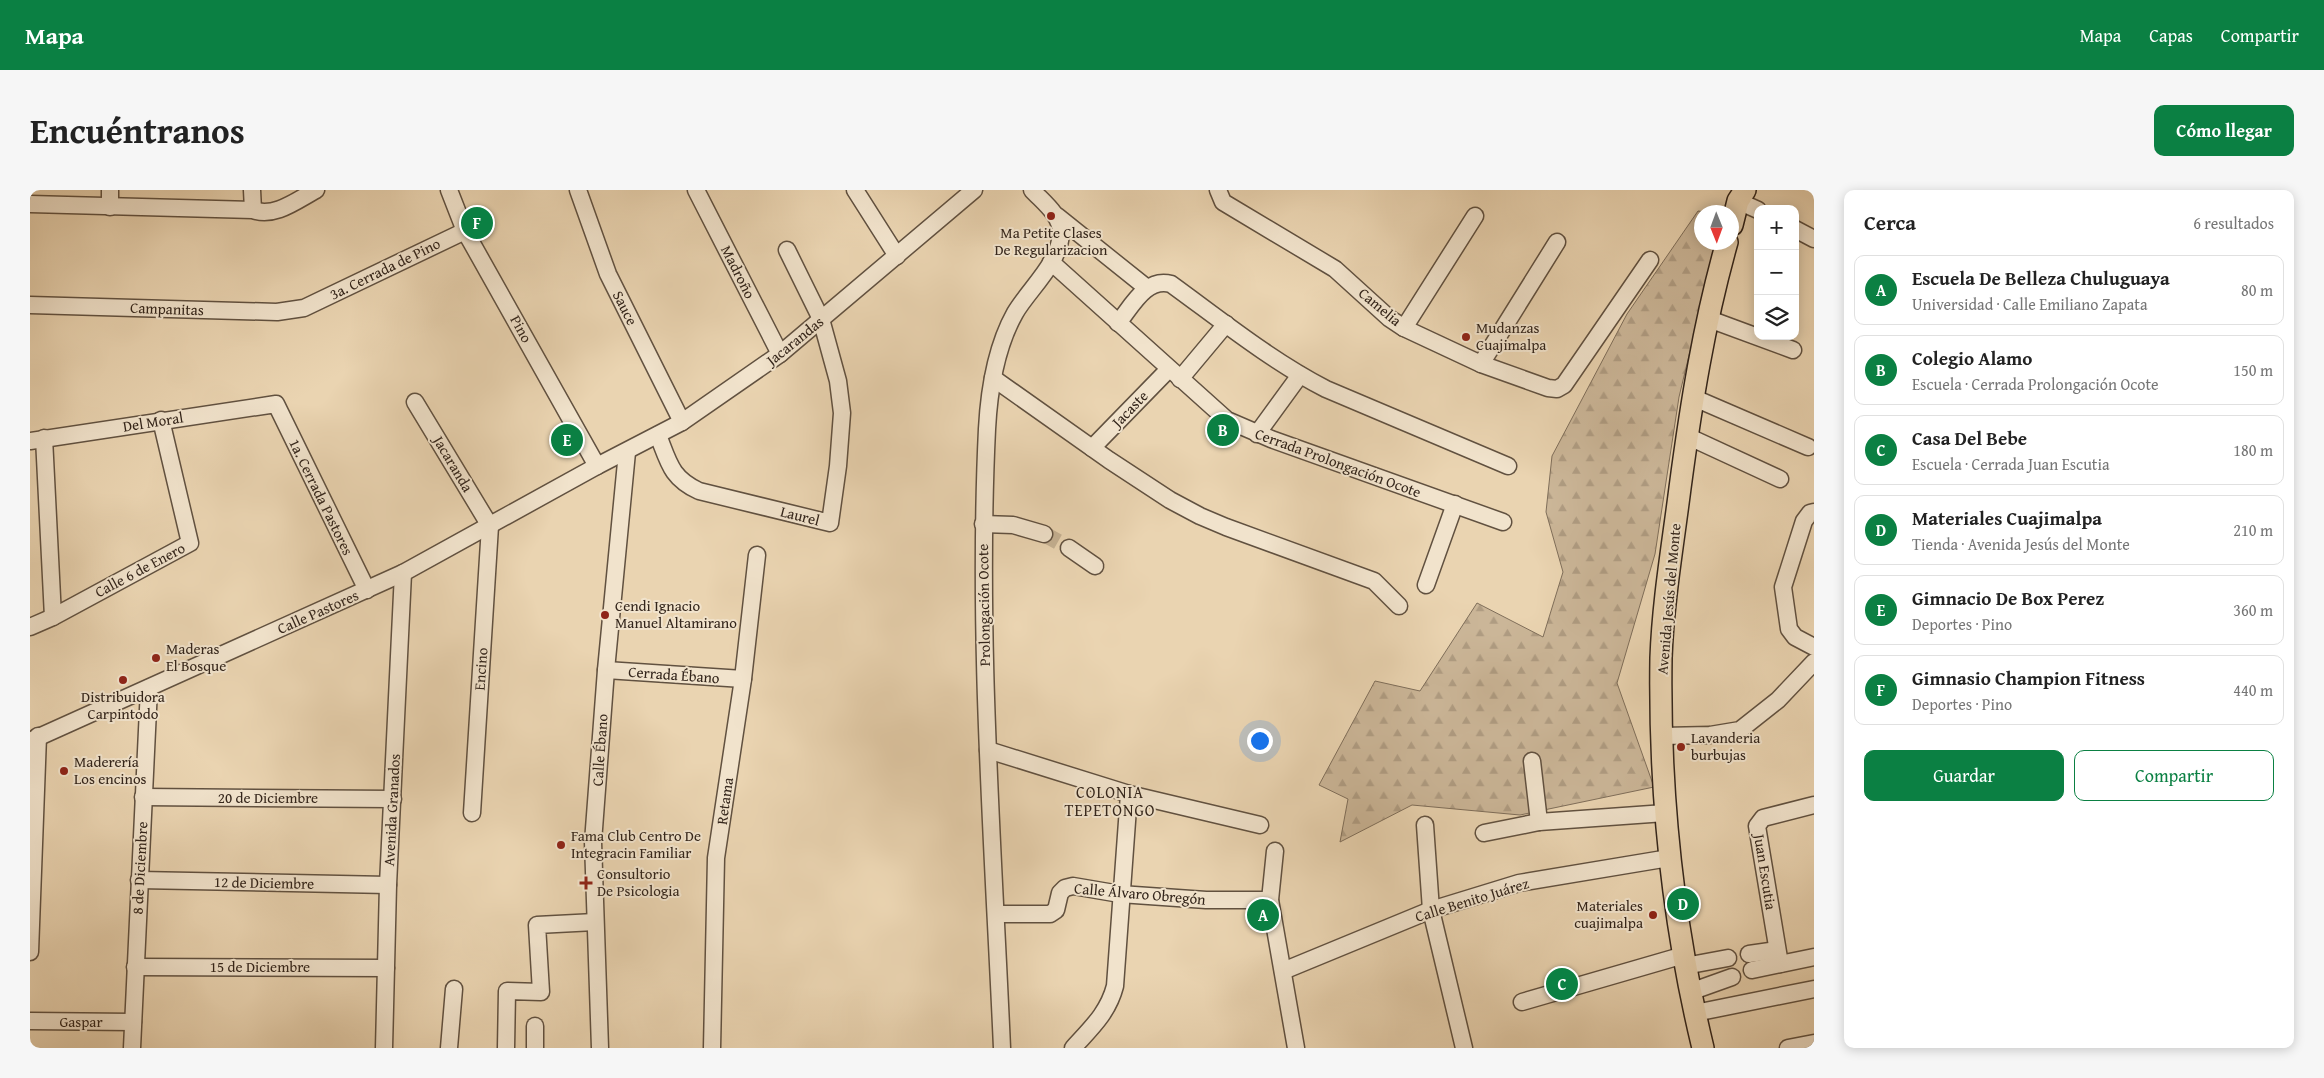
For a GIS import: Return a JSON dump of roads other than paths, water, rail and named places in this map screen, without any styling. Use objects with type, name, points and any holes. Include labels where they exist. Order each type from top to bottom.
[{"type":"main road","name":"Avenida Jesús del Monte","points":[[1703,1048],[1684,961],[1669,858],[1665,813],[1661,657],[1668,580],[1692,397],[1725,250]]},
{"type":"street","points":[[110,190],[110,207]]},
{"type":"street","points":[[252,190],[253,210]]},
{"type":"street","points":[[30,204],[253,210],[266,213],[274,212],[316,190]]},
{"type":"street","name":"Pino","points":[[449,190],[465,231],[597,466]]},
{"type":"street","name":"Sauce","points":[[578,190],[608,274],[682,422]]},
{"type":"street","name":"Madroño","points":[[696,190],[780,354]]},
{"type":"street","points":[[855,190],[897,256]]},
{"type":"street","name":"Jacarandas","points":[[597,466],[682,422],[780,354],[974,190]]},
{"type":"street","points":[[1032,190],[1056,216],[1147,288]]},
{"type":"street","name":"Camelia","points":[[1219,193],[1223,202],[1229,206],[1335,269],[1389,318],[1404,328],[1481,364],[1557,389],[1564,385],[1650,260]]},
{"type":"street","points":[[1741,195],[1754,206]]},
{"type":"street","name":"Prolongación Ocote","points":[[1002,1048],[985,698],[983,524],[987,424],[993,378],[1004,337],[1015,313],[1051,262],[1061,234],[1056,216]]},
{"type":"street","points":[[1404,328],[1475,216]]},
{"type":"street","name":"3a. Cerrada de Pino","points":[[304,308],[465,231]]},
{"type":"street","points":[[1799,231],[1814,238]]},
{"type":"street","points":[[1481,364],[1557,242]]},
{"type":"street","points":[[787,250],[822,319]]},
{"type":"street","name":"Cerrada Prolongación Ocote","points":[[1051,262],[1226,420],[1257,434],[1503,522]]},
{"type":"street","points":[[1118,323],[1147,288],[1163,282],[1171,284],[1269,356],[1300,375],[1508,466]]},
{"type":"street","name":"Campanitas","points":[[30,305],[277,312],[304,308]]},
{"type":"street","name":"Laurel","points":[[658,435],[672,471],[686,485],[699,492],[830,523],[838,466],[842,413],[838,381],[822,319]]},
{"type":"street","points":[[1709,319],[1793,350]]},
{"type":"street","name":"Jacaste","points":[[1092,448],[1226,324]]},
{"type":"street","points":[[1257,434],[1300,375]]},
{"type":"street","points":[[993,378],[1170,500],[1200,516],[1374,581],[1399,606]]},
{"type":"street","points":[[1692,397],[1808,447]]},
{"type":"street","name":"Jacaranda","points":[[415,402],[490,526]]},
{"type":"street","name":"Del Moral","points":[[37,439],[276,404]]},
{"type":"street","name":"1a. Cerrada Pastores","points":[[276,404],[367,590]]},
{"type":"street","name":"Calle 6 de Enero","points":[[30,627],[53,617],[190,543],[161,420]]},
{"type":"street","points":[[1686,436],[1780,479]]},
{"type":"street","points":[[37,439],[53,617]]},
{"type":"street","name":"Calle Ébano","points":[[600,1048],[593,842],[606,670],[627,452]]},
{"type":"street","name":"Calle Pastores","points":[[34,738],[404,573],[597,466]]},
{"type":"street","points":[[1426,585],[1455,504]]},
{"type":"street","points":[[1814,512],[1810,513],[1804,521],[1782,587],[1790,629],[1795,637],[1814,647]]},
{"type":"street","points":[[983,524],[1013,526],[1044,534]]},
{"type":"street","name":"Encino","points":[[472,813],[490,526]]},
{"type":"street","points":[[1069,548],[1094,566]]},
{"type":"street","name":"Retama","points":[[712,1048],[716,858],[743,680],[757,556]]},
{"type":"street","name":"Avenida Granados","points":[[384,1048],[388,886],[404,573]]},
{"type":"street","points":[[1662,736],[1710,735],[1740,730],[1778,700],[1814,662]]},
{"type":"street","name":"Cerrada Ébano","points":[[606,670],[743,680]]},
{"type":"street","name":"8 de Diciembre","points":[[132,1048],[149,688]]},
{"type":"street","points":[[30,952],[34,738]]},
{"type":"street","points":[[988,750],[1129,794],[1260,825]]},
{"type":"street","points":[[1532,761],[1539,822]]},
{"type":"street","points":[[1072,1048],[1104,1015],[1111,1001],[1115,986],[1120,894],[1129,794]]},
{"type":"street","name":"20 de Diciembre","points":[[143,798],[393,800]]},
{"type":"street","name":"Juan Escutia","points":[[1779,957],[1757,826],[1763,818],[1814,805]]},
{"type":"street","points":[[1484,833],[1539,822],[1665,813]]},
{"type":"street","points":[[1425,825],[1431,910],[1464,1048]]},
{"type":"street","points":[[1275,851],[1270,900],[1296,1048]]},
{"type":"street","name":"Calle Benito Juárez","points":[[1283,971],[1431,910],[1519,883],[1669,858]]},
{"type":"street","name":"12 de Diciembre","points":[[139,880],[388,886]]},
{"type":"street","name":"Calle Álvaro Obregón","points":[[996,914],[1050,914],[1056,910],[1060,894],[1065,888],[1073,886],[1120,894],[1206,900],[1270,900]]},
{"type":"street","points":[[506,1048],[506,991],[541,992],[538,925],[595,922]]},
{"type":"street","points":[[1750,962],[1779,957],[1814,957]]},
{"type":"street","points":[[1522,1002],[1684,961],[1728,958]]},
{"type":"street","name":"15 de Diciembre","points":[[135,967],[386,968]]},
{"type":"street","points":[[1690,992],[1732,977]]},
{"type":"street","points":[[449,1048],[454,989]]},
{"type":"street","points":[[1695,1013],[1814,989]]},
{"type":"street","name":"Gaspar","points":[[30,1021],[132,1022]]},
{"type":"street","points":[[535,1026],[535,1048]]},
{"type":"street","points":[[1788,1048],[1814,1043]]},
{"type":"tunnel","points":[[1044,534],[1069,548]]},
{"type":"place","name":"Ma Petite Clases De Regularizacion","points":[[1051,216]]},
{"type":"place","name":"Gimnasio Champion Fitness","points":[[477,223]]},
{"type":"place","name":"Mudanzas Cuajimalpa","points":[[1466,337]]},
{"type":"place","name":"Colegio Alamo","points":[[1223,430]]},
{"type":"place","name":"Gimnacio De Box Perez","points":[[567,440]]},
{"type":"place","name":"Cendi Ignacio Manuel Altamirano","points":[[605,615]]},
{"type":"place","name":"Maderas El Bosque","points":[[156,658]]},
{"type":"place","name":"Distribuidora Carpintodo","points":[[123,680]]},
{"type":"place","name":"Lavanderia burbujas","points":[[1681,747]]},
{"type":"place","name":"Maderería Los encinos","points":[[64,771]]},
{"type":"place","name":"Fama Club Centro De Integracin Familiar","points":[[561,845]]},
{"type":"place","name":"Consultorio De Psicologia","points":[[586,883]]},
{"type":"place","name":"Materiales Cuajimalpa","points":[[1683,904]]},
{"type":"place","name":"Escuela De Belleza Chuluguaya","points":[[1263,915]]},
{"type":"place","name":"Materiales cuajimalpa","points":[[1653,915]]},
{"type":"place","name":"Casa Del Bebe","points":[[1562,984]]},
{"type":"district","name":"COLONIA TEPETONGO","points":[[1110,801]]}]
